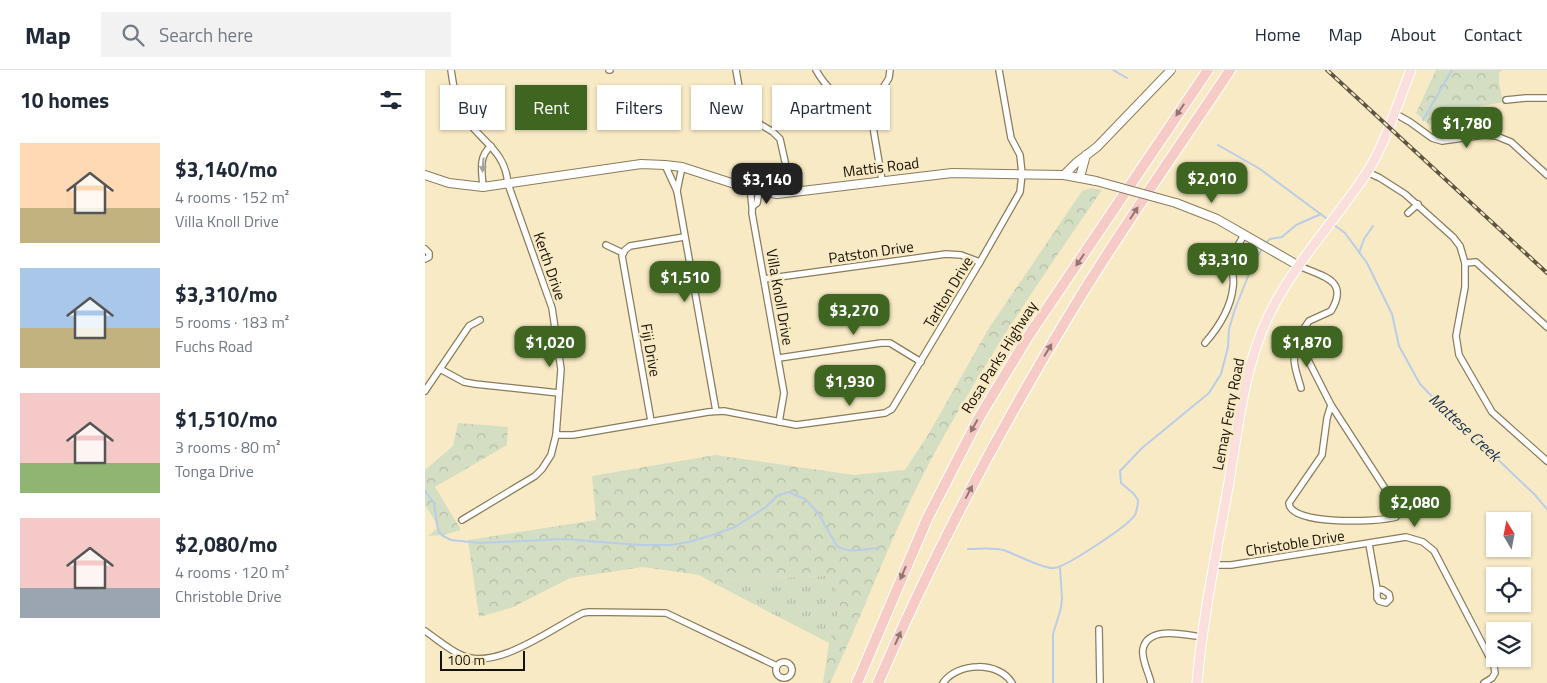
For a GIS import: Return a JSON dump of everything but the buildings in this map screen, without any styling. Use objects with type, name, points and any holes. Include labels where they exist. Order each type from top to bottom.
[{"type":"highway","name":"Rosa Parks Highway","points":[[857,683],[927,519],[980,416],[1029,335],[1208,70]]},
{"type":"highway","points":[[878,683],[941,548],[992,448],[1026,387],[1103,261],[1230,70]]},
{"type":"main road","points":[[1065,175],[1086,154],[1097,147],[1171,70]]},
{"type":"main road","name":"Lemay Ferry Road","points":[[1197,683],[1214,565],[1242,404],[1252,360],[1276,301],[1367,172],[1378,151],[1411,70]]},
{"type":"main road","points":[[1080,177],[1086,154]]},
{"type":"main road","name":"Mattis Road","points":[[425,175],[449,183],[483,186],[641,164],[665,165],[682,167],[770,194],[792,193],[882,180],[953,173],[1065,175],[1096,181],[1176,203],[1207,214],[1299,266]]},
{"type":"street","name":"Kerth Drive","points":[[451,70],[454,92],[462,112],[475,130],[502,160],[508,184],[552,308],[561,362],[555,435],[551,455],[543,469],[535,476],[462,520]]},
{"type":"street","points":[[736,70],[743,109],[753,120],[773,132],[780,139],[792,193]]},
{"type":"street","points":[[816,70],[824,85]]},
{"type":"street","points":[[885,85],[891,70]]},
{"type":"street","name":"Tarlton Drive","points":[[555,435],[573,435],[716,411],[796,425],[889,412],[896,404],[1018,197],[1021,174],[1020,155],[1011,138],[999,70]]},
{"type":"street","points":[[1506,100],[1547,98]]},
{"type":"street","points":[[1394,113],[1432,138],[1442,141],[1484,135],[1497,136],[1511,142],[1547,175]]},
{"type":"street","points":[[874,130],[882,180]]},
{"type":"street","points":[[483,186],[481,168],[484,152],[491,146]]},
{"type":"street","points":[[665,165],[677,191],[716,411]]},
{"type":"street","points":[[677,191],[682,167]]},
{"type":"street","points":[[1367,172],[1398,188],[1417,204],[1462,250],[1465,263],[1465,294],[1456,336],[1459,354],[1492,412],[1547,461]]},
{"type":"street","name":"Villa Knoll Drive","points":[[755,190],[757,203],[753,206],[752,213],[779,358],[783,393],[779,422]]},
{"type":"street","points":[[1408,214],[1417,204]]},
{"type":"street","points":[[1205,343],[1218,325],[1231,297],[1234,280],[1233,260],[1244,235]]},
{"type":"street","points":[[606,245],[623,253],[630,246],[684,236]]},
{"type":"street","points":[[425,249],[429,252],[429,255],[425,260]]},
{"type":"street","name":"Fiji Drive","points":[[623,253],[622,261],[651,421]]},
{"type":"street","name":"Patston Drive","points":[[764,279],[947,254],[961,255],[980,262]]},
{"type":"street","points":[[1465,263],[1476,262],[1547,327]]},
{"type":"street","points":[[1299,266],[1334,284],[1338,296],[1331,311],[1309,321],[1302,331],[1301,348],[1331,404],[1399,510],[1396,517],[1386,520],[1356,522],[1334,521],[1299,514],[1289,508],[1289,504],[1322,455],[1327,418],[1331,404]]},
{"type":"street","points":[[425,391],[469,326],[480,320]]},
{"type":"street","points":[[779,358],[890,343],[921,362]]},
{"type":"street","points":[[1301,343],[1295,348],[1293,356],[1301,388]]},
{"type":"street","points":[[440,369],[464,382],[559,392]]},
{"type":"street","name":"Christoble Drive","points":[[1214,565],[1231,566],[1411,538],[1423,542],[1433,551],[1493,666],[1495,673],[1492,678],[1484,683]]},
{"type":"street","points":[[1369,544],[1377,589]]},
{"type":"street","points":[[425,631],[462,656],[490,658],[515,651],[589,612],[666,613],[777,666]]},
{"type":"street","points":[[1099,629],[1100,683]]},
{"type":"street","points":[[1151,683],[1143,649],[1147,641],[1156,635],[1165,633],[1202,638]]},
{"type":"street","points":[[943,683],[947,677],[958,670],[982,667],[1004,672],[1012,683]]},
{"type":"green space","points":[[1436,70],[1502,70],[1499,73],[1499,83],[1503,102],[1466,109],[1446,127],[1439,118],[1429,125],[1416,113]]},
{"type":"green space","points":[[1091,188],[1102,190],[1031,294],[986,365],[923,475],[898,527],[830,683],[823,683],[829,643],[840,607],[836,588],[826,576],[726,580],[719,586],[699,575],[643,567],[570,578],[513,607],[479,617],[468,540],[596,520],[592,476],[715,455],[854,475],[905,470],[928,435],[989,328],[1082,191]]},
{"type":"green space","points":[[458,423],[508,427],[507,445],[435,487],[461,530],[444,535],[428,536],[439,527],[425,505],[425,470],[453,446]]},
{"type":"green space","points":[[826,576],[836,588],[840,607],[829,643],[719,586],[726,580]]},
{"type":"waterway","points":[[1113,70],[1127,78]]},
{"type":"waterway","points":[[1423,120],[1452,70]]},
{"type":"waterway","name":"Mattese Creek","points":[[1218,145],[1260,169],[1330,221]]},
{"type":"waterway","points":[[1264,244],[1270,239],[1282,237],[1296,225],[1321,214]]},
{"type":"waterway","name":"Mattese Creek","points":[[1333,224],[1345,233],[1367,263],[1392,314],[1399,346],[1420,384],[1465,431],[1483,443],[1547,509]]},
{"type":"waterway","points":[[1359,253],[1364,239],[1373,226]]},
{"type":"waterway","points":[[968,549],[990,548],[1003,550],[1036,564],[1054,568],[1083,554],[1135,515],[1138,500],[1121,483],[1120,471],[1142,448],[1209,393],[1221,374],[1228,347],[1229,329],[1235,309],[1262,248]]},
{"type":"waterway","points":[[425,491],[434,503],[439,532],[451,540],[480,543],[564,539],[640,545],[671,545],[689,542],[735,527],[766,507],[777,496],[788,492],[805,499],[818,513],[837,546],[847,550],[878,548]]},
{"type":"waterway","points":[[1053,683],[1053,634],[1062,599],[1060,567]]},
{"type":"railway","points":[[1327,70],[1547,273]]}]
